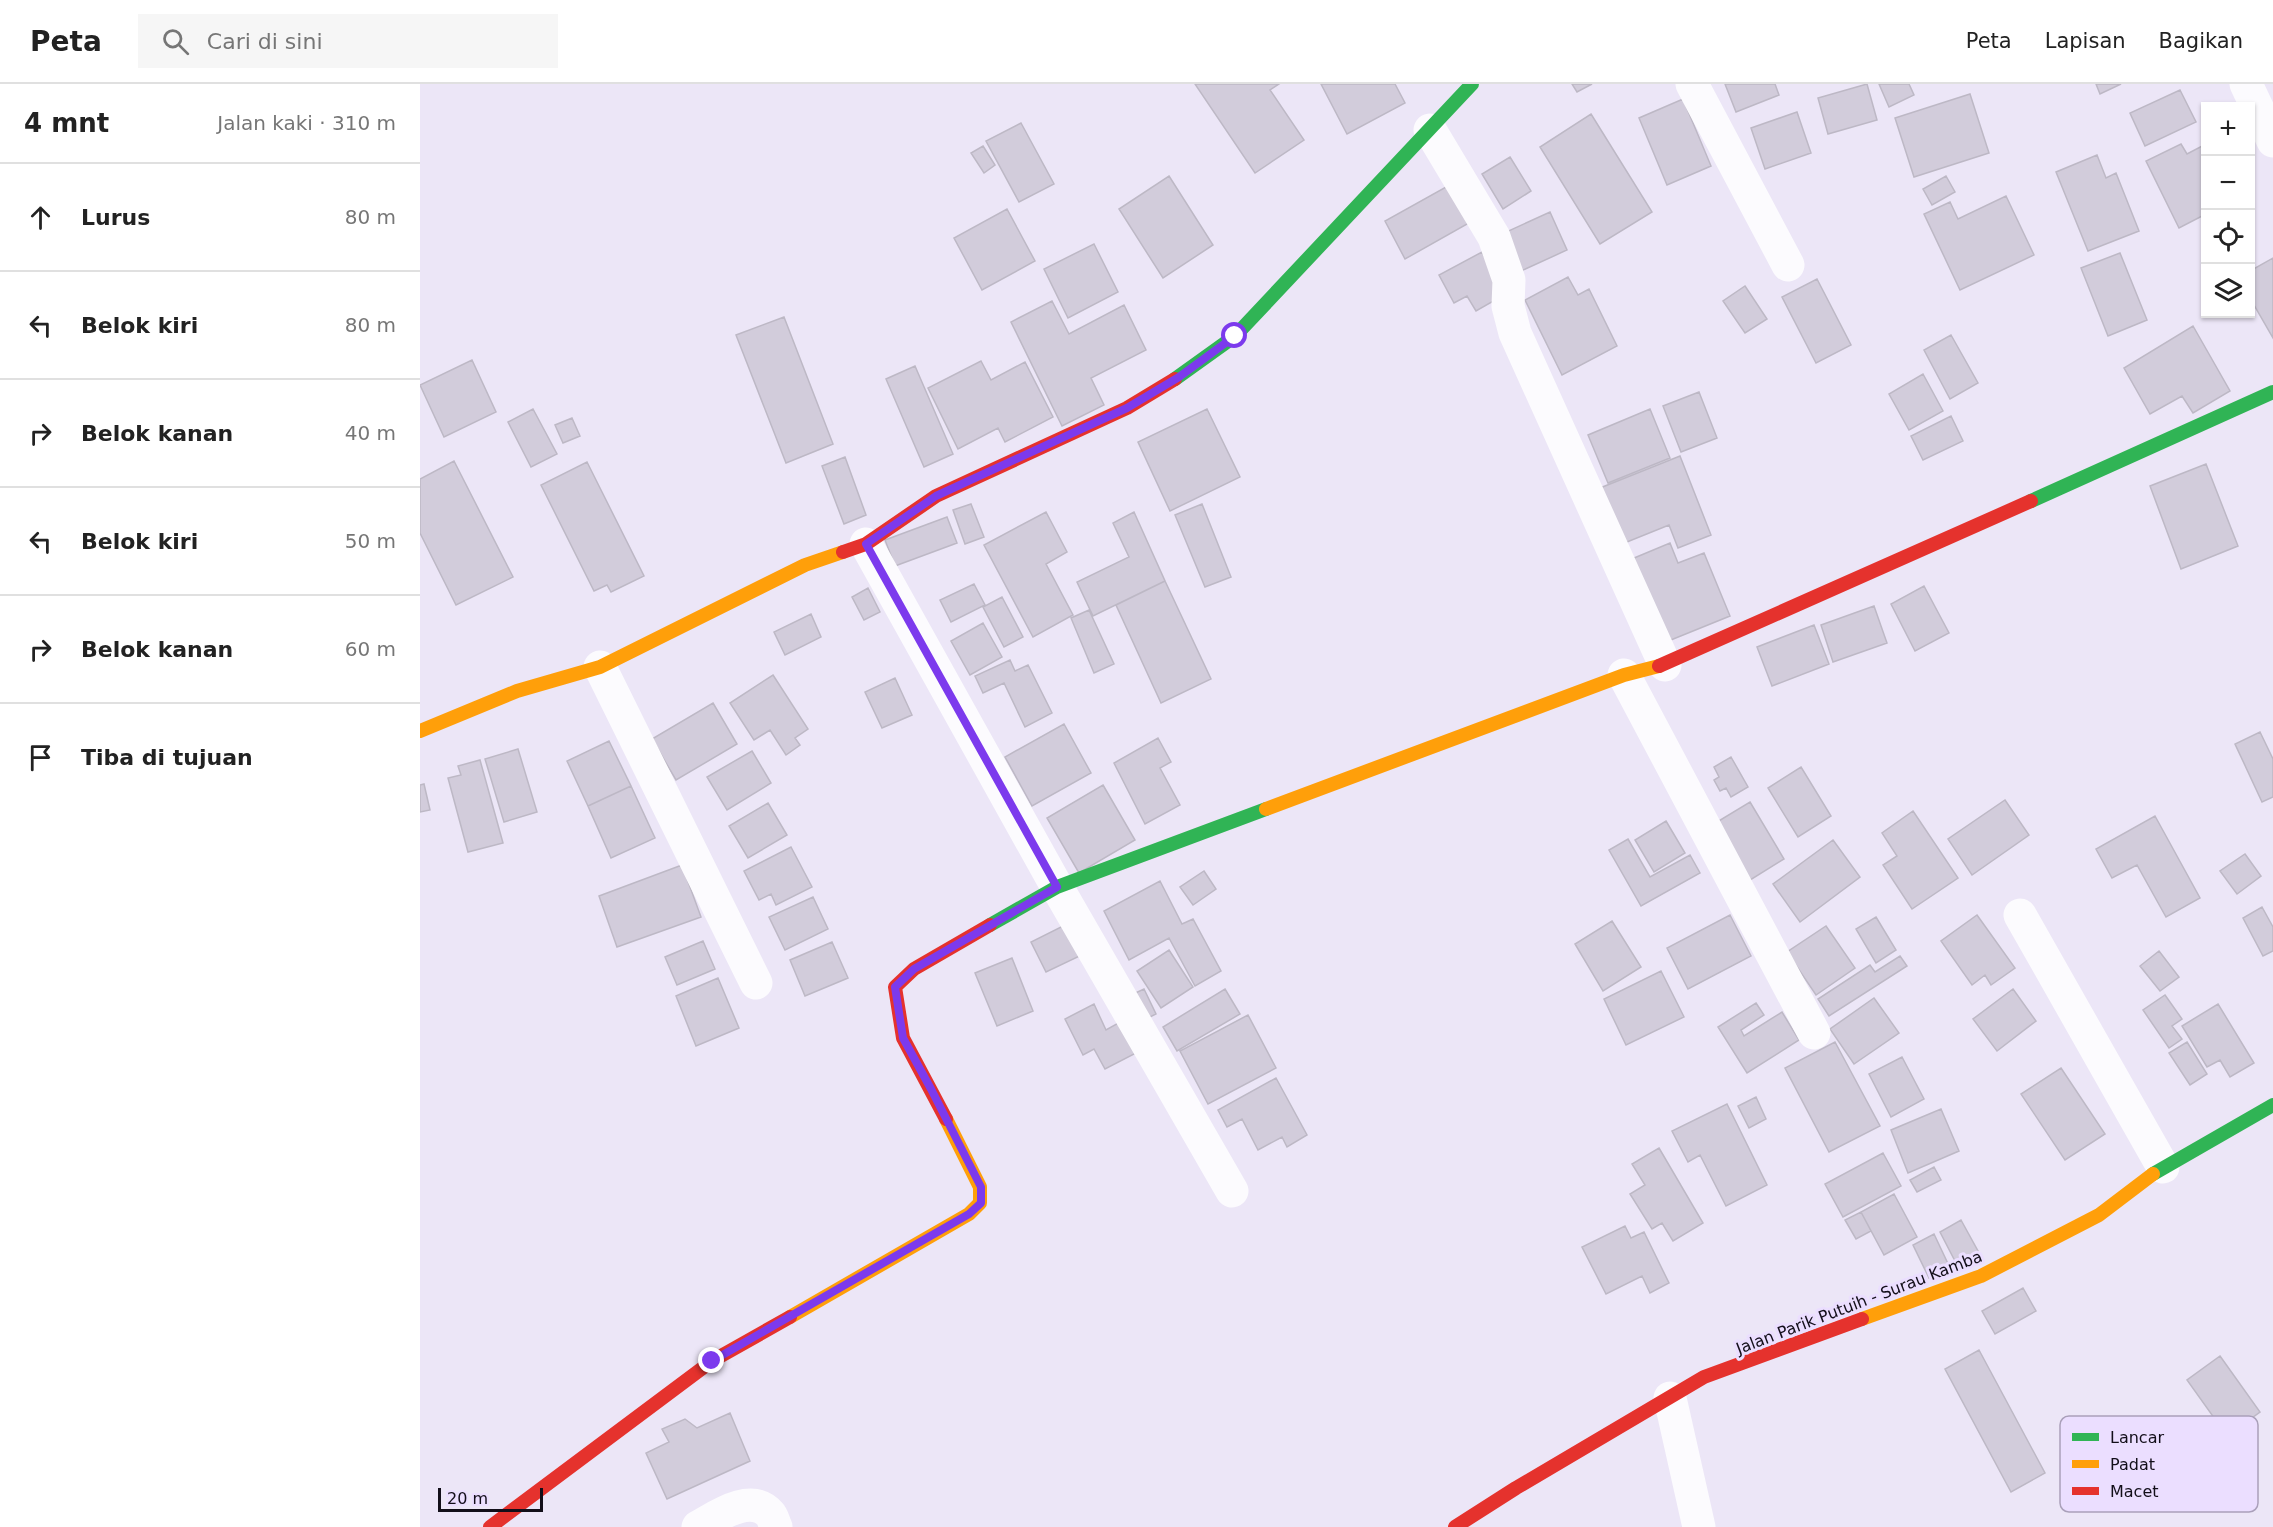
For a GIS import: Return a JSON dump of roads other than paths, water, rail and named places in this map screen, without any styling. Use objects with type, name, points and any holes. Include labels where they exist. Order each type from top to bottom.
[{"type":"street","points":[[420,731],[517,691],[600,668],[806,565],[866,544],[936,496],[1127,408],[1179,377],[1235,336],[1472,84]]},
{"type":"street","points":[[1692,84],[1788,265]]},
{"type":"street","points":[[2246,84],[2273,141]]},
{"type":"street","points":[[1430,129],[1494,237],[1509,280],[1508,306],[1515,333],[1665,664]]},
{"type":"street","points":[[490,1527],[712,1361],[969,1214],[981,1203],[981,1187],[903,1038],[895,987],[914,969],[1057,887],[1624,675],[1665,664],[2273,392]]},
{"type":"street","points":[[866,544],[1057,887],[1232,1191]]},
{"type":"street","points":[[600,668],[756,983]]},
{"type":"street","points":[[1624,675],[1814,1033]]},
{"type":"street","points":[[2020,915],[2163,1167]]},
{"type":"street","name":"Jalan Parik Putuih - Surau Kamba","points":[[1455,1527],[1704,1377],[1981,1276],[2099,1215],[2163,1167],[2273,1105]]},
{"type":"street","points":[[1670,1398],[1699,1527]]},
{"type":"street","points":[[698,1527],[735,1507],[753,1505],[770,1513],[776,1527]]}]
